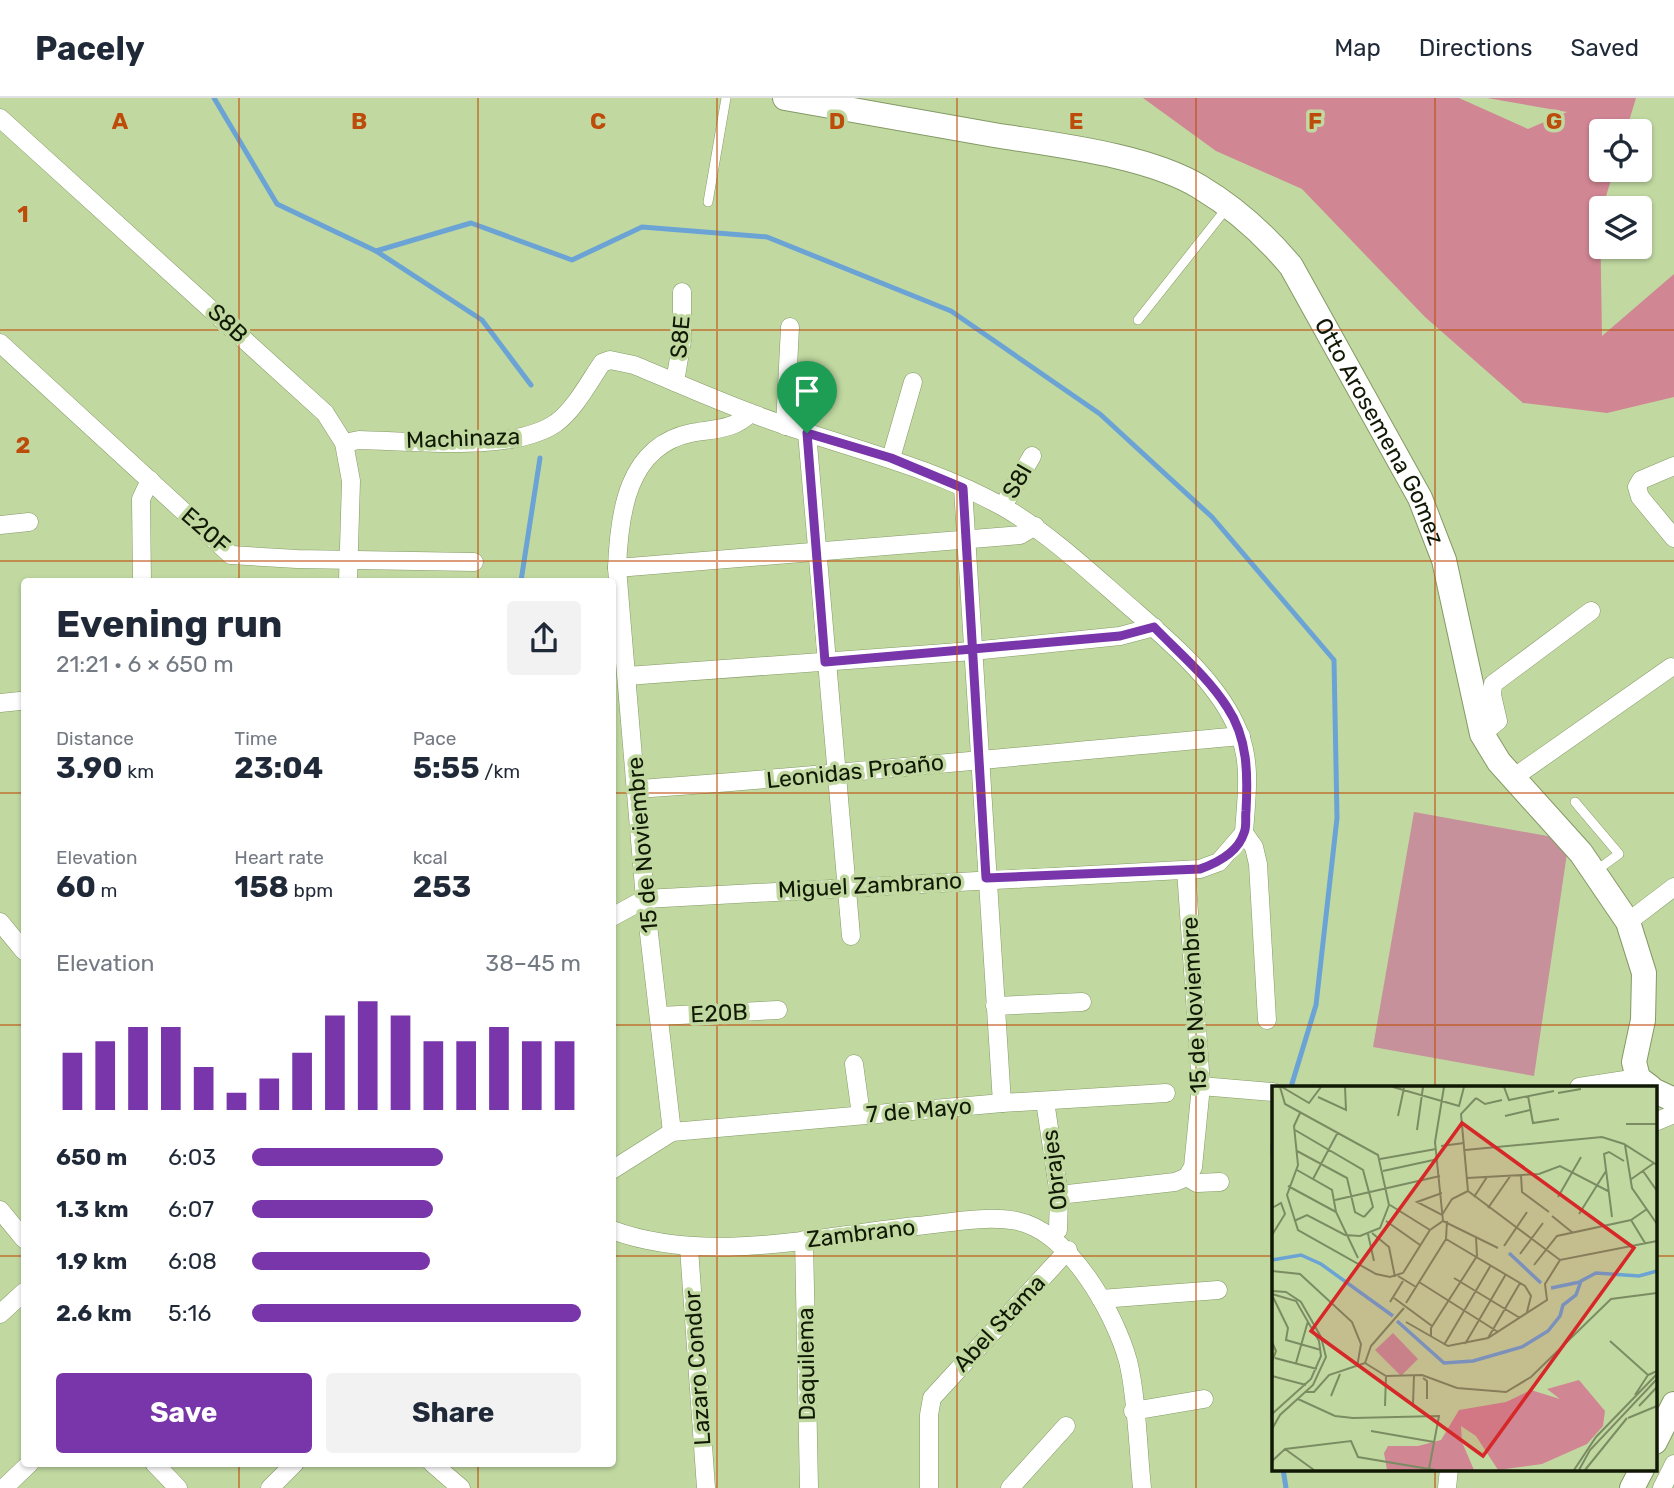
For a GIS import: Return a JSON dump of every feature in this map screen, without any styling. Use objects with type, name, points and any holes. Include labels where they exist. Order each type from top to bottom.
[{"type":"street","name":"Otto Arosemena Gomez","points":[[785,98],[1076,148],[1172,173],[1199,186],[1254,225],[1291,266],[1420,498],[1444,560],[1482,734],[1513,778],[1596,872],[1628,922],[1644,973],[1643,1020],[1634,1062],[1638,1084]]},
{"type":"street","name":"S8B","points":[[0,118],[325,413],[344,443],[351,481],[348,578]]},
{"type":"street","name":"S8E","points":[[675,382],[682,340],[682,292]]},
{"type":"street","points":[[785,426],[790,327]]},
{"type":"street","name":"E20F","points":[[0,343],[231,555],[474,562]]},
{"type":"street","name":"Machinaza","points":[[344,443],[359,440],[505,441],[532,435],[557,422],[602,363],[610,360],[634,365],[750,413]]},
{"type":"street","points":[[891,458],[913,382]]},
{"type":"street","points":[[750,413],[891,458],[1003,506],[1035,526],[1154,627],[1212,688],[1228,708],[1241,736],[1248,774],[1244,833],[1254,847],[1258,864],[1267,1020]]},
{"type":"street","name":"15 de Noviembre","points":[[672,1132],[645,899],[617,568],[618,531],[624,499],[635,473],[648,457],[662,445],[686,434],[742,423],[750,413]]},
{"type":"street","points":[[807,433],[850,936]]},
{"type":"street","name":"S8I","points":[[1003,506],[1032,456]]},
{"type":"street","points":[[1674,466],[1641,480],[1637,487],[1640,497],[1674,538]]},
{"type":"street","points":[[142,578],[141,499],[150,480]]},
{"type":"street","points":[[963,488],[1002,1104]]},
{"type":"street","points":[[0,525],[29,522]]},
{"type":"street","points":[[617,568],[1020,535],[1035,526]]},
{"type":"street","points":[[1482,734],[1498,721],[1492,695],[1493,684],[1591,611]]},
{"type":"street","points":[[627,676],[973,651],[1120,636],[1154,627]]},
{"type":"street","points":[[1513,778],[1671,667]]},
{"type":"street","points":[[0,703],[20,701]]},
{"type":"street","name":"Leonidas Proaño","points":[[637,789],[835,776],[979,759],[1241,736]]},
{"type":"street","name":"Miguel Zambrano","points":[[616,915],[645,899],[986,878],[1200,869],[1219,862],[1244,833]]},
{"type":"street","name":"15 de Noviembre","points":[[1186,870],[1201,1086],[1193,1167],[1187,1177]]},
{"type":"street","points":[[1628,922],[1674,887]]},
{"type":"street","points":[[0,922],[21,947]]},
{"type":"street","points":[[995,1006],[1082,1002]]},
{"type":"street","name":"E20B","points":[[660,1016],[778,1010]]},
{"type":"street","points":[[854,1064],[861,1115]]},
{"type":"street","points":[[1599,1086],[1638,1084]]},
{"type":"street","points":[[1201,1086],[1272,1092]]},
{"type":"street","points":[[1656,1092],[1674,1100]]},
{"type":"street","name":"7 de Mayo","points":[[672,1132],[1166,1093]]},
{"type":"street","name":"Obrajes","points":[[1045,1101],[1059,1195],[1058,1230],[1052,1236]]},
{"type":"street","points":[[1656,1122],[1674,1114]]},
{"type":"street","points":[[616,1167],[672,1132]]},
{"type":"street","points":[[1059,1195],[1175,1182],[1187,1177],[1197,1183],[1220,1182]]},
{"type":"street","points":[[0,1210],[21,1236]]},
{"type":"street","name":"Zambrano","points":[[616,1231],[645,1241],[689,1248],[804,1240],[971,1220],[1018,1222],[1052,1236],[1068,1250],[1101,1299],[1128,1361],[1142,1488]]},
{"type":"street","name":"Daquilema","points":[[804,1240],[809,1488]]},
{"type":"street","name":"Lazaro Condor","points":[[689,1248],[706,1488]]},
{"type":"street","name":"Abel Stama","points":[[929,1488],[929,1415],[932,1398],[1068,1250]]},
{"type":"street","points":[[1101,1299],[1218,1290]]},
{"type":"street","points":[[0,1314],[21,1295]]},
{"type":"street","points":[[1133,1411],[1204,1399]]},
{"type":"street","points":[[1656,1440],[1674,1404]]},
{"type":"street","points":[[1010,1488],[1066,1426]]},
{"type":"street","points":[[1662,1488],[1674,1464]]},
{"type":"street","points":[[4,1488],[26,1467]]},
{"type":"street","points":[[158,1467],[178,1488]]},
{"type":"street","points":[[279,1485],[292,1467]]},
{"type":"street","points":[[437,1467],[461,1488]]},
{"type":"street","points":[[1447,1488],[1449,1470]]},
{"type":"street","points":[[1633,1488],[1642,1470]]},
{"type":"lane","points":[[708,202],[726,98]]},
{"type":"lane","points":[[1138,320],[1227,207]]},
{"type":"lane","points":[[1575,802],[1619,855],[1596,872]]},
{"type":"shaded area","points":[[1143,98],[1459,98],[1528,129],[1567,112],[1487,98],[1636,98],[1630,119],[1589,119],[1589,182],[1610,182],[1606,196],[1589,196],[1589,259],[1601,259],[1602,336],[1674,274],[1674,397],[1607,413],[1523,403],[1425,317],[1302,189],[1216,151]]},
{"type":"shaded area","points":[[1414,812],[1569,840],[1534,1076],[1373,1047]]},
{"type":"waterway","points":[[214,98],[277,204],[376,251],[471,223],[572,260],[642,227],[767,237],[951,311],[1100,414],[1212,517],[1334,660],[1337,818],[1316,1005],[1291,1086]]},
{"type":"waterway","points":[[376,251],[482,320],[531,385]]},
{"type":"waterway","points":[[521,578],[540,458]]},
{"type":"waterway","points":[[1283,1470],[1286,1488]]},
{"type":"route","points":[[807,433],[825,662],[973,651],[1120,636],[1138,634],[1154,627],[1228,708],[1241,736],[1248,774],[1244,833],[1219,862],[1200,869],[986,878],[973,651],[966,539],[966,529],[963,488],[891,458],[807,433]]}]
